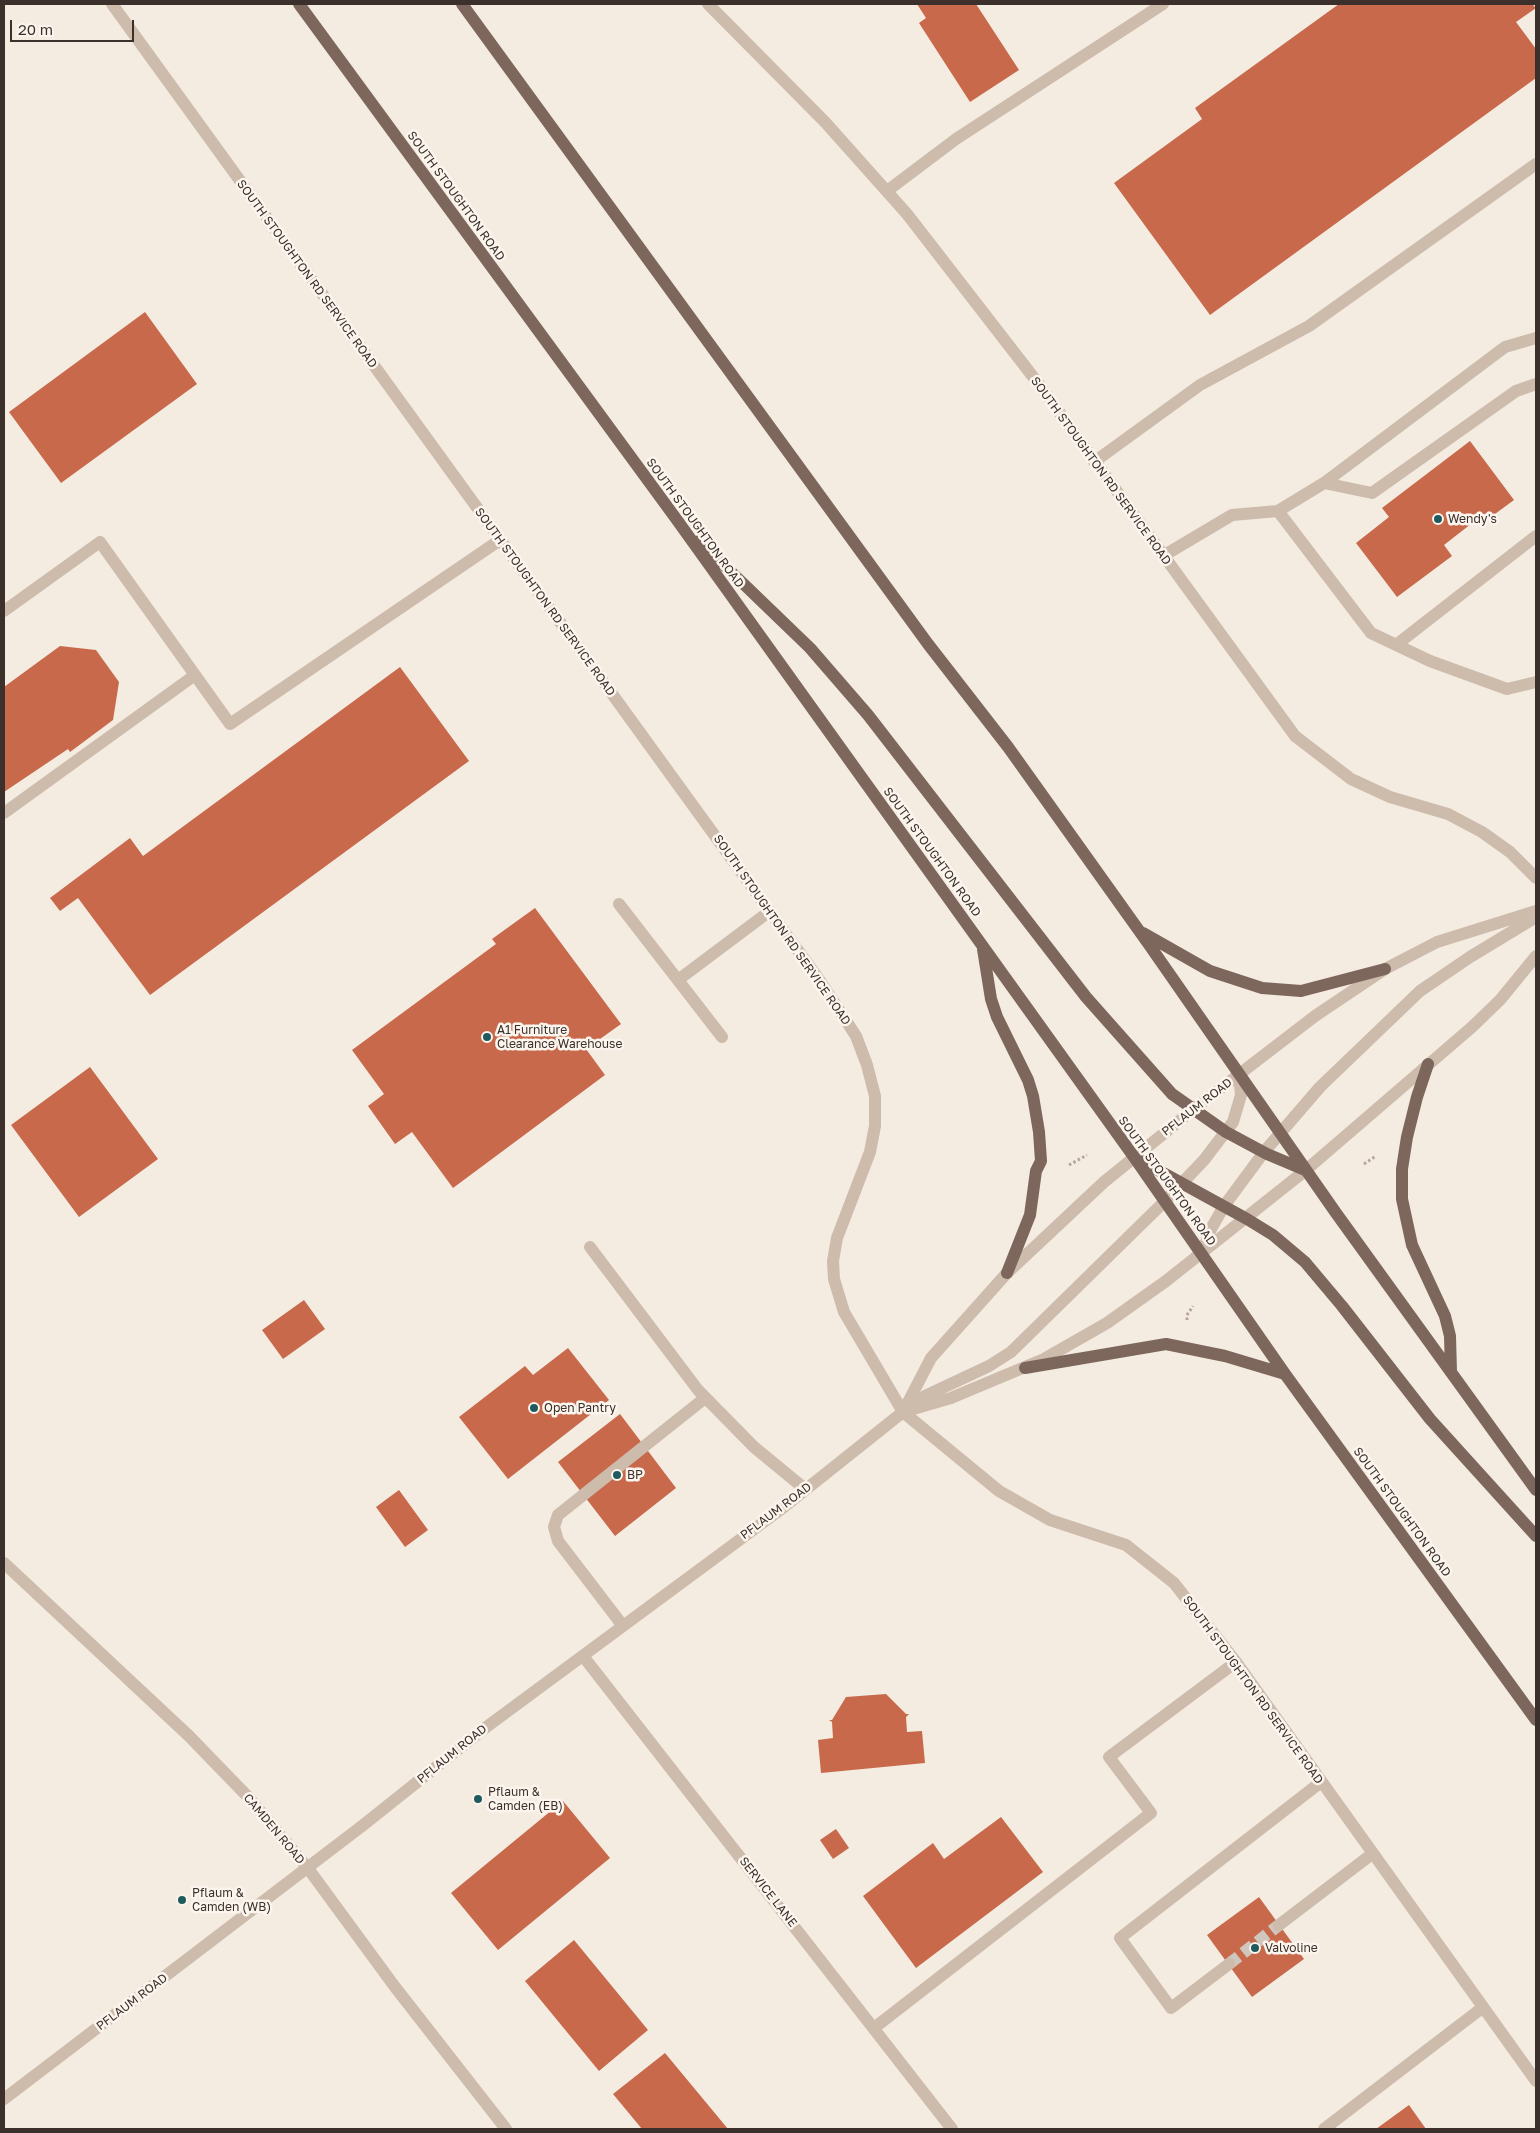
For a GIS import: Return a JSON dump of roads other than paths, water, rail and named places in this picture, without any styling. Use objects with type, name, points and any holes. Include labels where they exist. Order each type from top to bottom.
[{"type":"main road","name":"SOUTH STOUGHTON ROAD","points":[[299,4],[677,520],[1134,1157],[1284,1374],[1536,1720]]},
{"type":"main road","points":[[462,4],[928,644],[1008,747],[1139,930],[1238,1075],[1536,1490]]},
{"type":"main road","points":[[677,520],[810,648],[868,716],[1086,997],[1172,1094],[1226,1132],[1264,1152],[1306,1170]]},
{"type":"main road","points":[[1139,930],[1210,971],[1262,988],[1301,991],[1385,969]]},
{"type":"main road","points":[[983,947],[991,999],[997,1017],[1028,1080],[1033,1096],[1039,1132],[1041,1161],[1036,1171],[1030,1215],[1007,1272]]},
{"type":"main road","points":[[1428,1064],[1407,1137],[1402,1169],[1402,1200],[1412,1245],[1446,1316],[1450,1336],[1450,1372]]},
{"type":"main road","points":[[1134,1157],[1247,1219],[1272,1235],[1305,1262],[1342,1306],[1430,1419],[1536,1536]]},
{"type":"main road","points":[[1025,1368],[1166,1344],[1225,1356],[1284,1374]]},
{"type":"street","name":"SOUTH STOUGHTON RD SERVICE ROAD","points":[[112,4],[770,911],[818,978],[856,1036],[868,1065],[875,1096],[875,1126],[870,1152],[837,1238],[833,1261],[834,1279],[844,1312],[903,1412],[999,1490],[1050,1520],[1126,1545],[1174,1583],[1236,1662],[1536,2081]]},
{"type":"street","name":"SOUTH STOUGHTON RD SERVICE ROAD","points":[[708,4],[825,122],[907,214],[1040,386],[1162,556],[1296,736],[1351,779],[1390,797],[1448,814],[1482,832],[1510,852],[1536,878]]},
{"type":"street","points":[[887,191],[956,138],[1163,4]]},
{"type":"street","points":[[1094,462],[1200,385],[1309,326],[1536,164]]},
{"type":"street","points":[[1162,556],[1232,515],[1278,511],[1324,483],[1505,347],[1536,338]]},
{"type":"street","points":[[1324,483],[1372,493],[1516,391],[1536,384]]},
{"type":"street","points":[[1278,511],[1371,633],[1430,661],[1507,689],[1536,682]]},
{"type":"street","points":[[1396,645],[1536,536]]},
{"type":"street","points":[[4,611],[100,542],[230,724],[500,540]]},
{"type":"street","points":[[4,813],[195,675]]},
{"type":"street","points":[[620,904],[722,1037]]},
{"type":"street","points":[[678,980],[770,911]]},
{"type":"street","name":"PFLAUM ROAD","points":[[903,1412],[932,1358],[1007,1272],[1071,1211],[1194,1109],[1315,1016],[1385,969],[1437,942],[1536,911]]},
{"type":"street","points":[[1202,1253],[1211,1229],[1224,1206],[1264,1152],[1320,1087],[1409,999],[1446,972],[1536,917]]},
{"type":"street","name":"PFLAUM ROAD","points":[[4,2099],[362,1826],[485,1728],[805,1489],[903,1412],[951,1398],[1025,1368],[1106,1323],[1202,1253],[1306,1170],[1488,1012],[1536,956]]},
{"type":"street","points":[[903,1412],[925,1396],[988,1366],[1011,1352],[1165,1201],[1226,1132],[1239,1105],[1238,1075]]},
{"type":"street","points":[[590,1247],[705,1398],[754,1446],[805,1489]]},
{"type":"street","points":[[623,1626],[558,1541],[554,1527],[558,1515],[705,1398]]},
{"type":"street","name":"CAMDEN ROAD","points":[[4,1563],[189,1736],[250,1799],[307,1868],[506,2129]]},
{"type":"street","name":"SERVICE LANE","points":[[583,1656],[952,2129]]},
{"type":"street","points":[[874,2028],[1151,1814],[1109,1757],[1236,1662]]},
{"type":"street","points":[[1229,1964],[1171,2008],[1120,1938],[1321,1782]]},
{"type":"street","points":[[1279,1925],[1372,1854]]},
{"type":"street","points":[[1324,2129],[1482,2008]]},
{"type":"tunnel","points":[[1229,1964],[1279,1925]]},
{"type":"place","name":"Wendy's","points":[[1438,519]]},
{"type":"place","name":"A1 Furniture Clearance Warehouse","points":[[487,1037]]},
{"type":"place","name":"Open Pantry","points":[[534,1408]]},
{"type":"place","name":"BP","points":[[617,1475]]},
{"type":"place","name":"Pflaum & Camden (EB)","points":[[478,1799]]},
{"type":"place","name":"Pflaum & Camden (WB)","points":[[182,1900]]},
{"type":"place","name":"Valvoline","points":[[1255,1948]]}]
